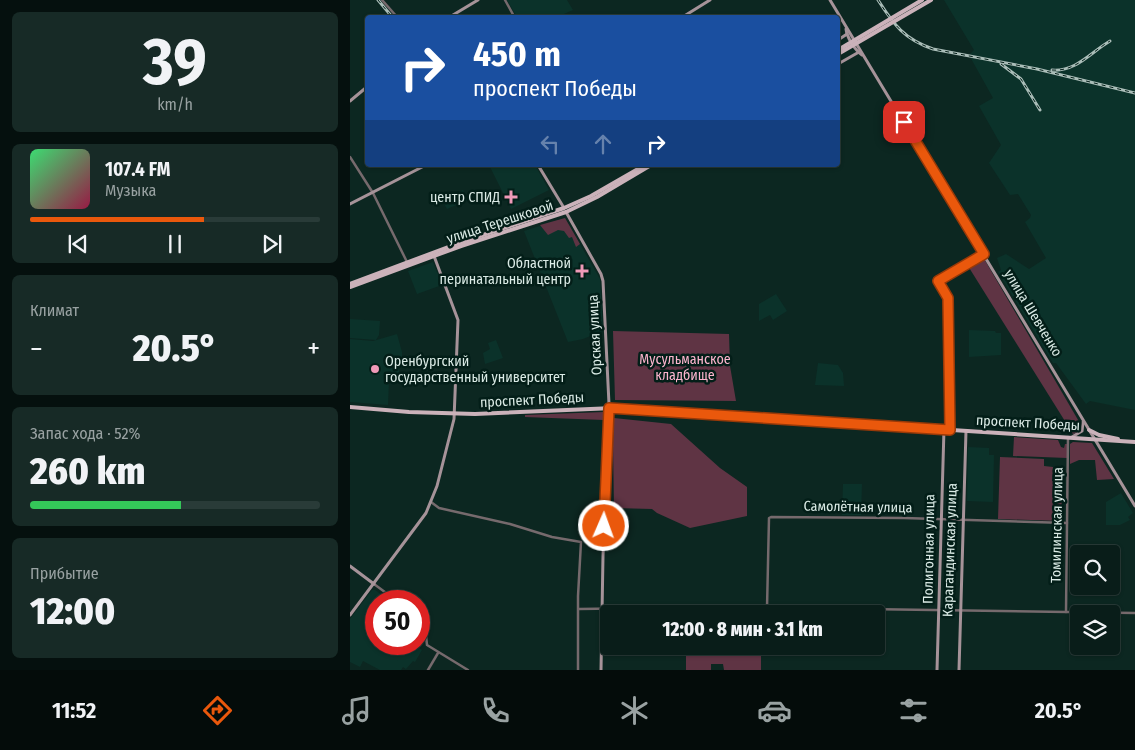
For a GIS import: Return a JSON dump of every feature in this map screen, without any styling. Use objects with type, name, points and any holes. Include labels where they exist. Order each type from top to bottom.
[{"type":"main road","points":[[453,15],[478,0]]},
{"type":"main road","points":[[686,15],[710,0]]},
{"type":"main road","name":"улица Шевченко","points":[[830,0],[839,15]]},
{"type":"main road","points":[[840,49],[922,0]]},
{"type":"main road","points":[[840,53],[931,0]]},
{"type":"main road","name":"улица Шевченко","points":[[840,16],[848,33],[864,56],[1135,506]]},
{"type":"main road","points":[[840,39],[848,33]]},
{"type":"main road","points":[[840,63],[859,51]]},
{"type":"main road","points":[[350,101],[365,88]]},
{"type":"main road","points":[[350,204],[422,167]]},
{"type":"main road","name":"Орская улица","points":[[539,167],[603,278],[609,408],[603,605]]},
{"type":"main road","name":"улица Терешковой","points":[[350,284],[407,262],[565,210],[641,167]]},
{"type":"main road","name":"улица Терешковой","points":[[350,288],[597,198],[648,167]]},
{"type":"main road","points":[[350,614],[421,522],[437,486],[456,414],[458,327],[455,310],[434,256]]},
{"type":"main road","name":"проспект Победы","points":[[350,407],[456,414],[609,408],[944,429],[950,427],[966,431],[1135,442]]},
{"type":"main road","points":[[1070,437],[1083,430],[1082,419]]},
{"type":"main road","name":"Полигонная улица","points":[[937,670],[944,429]]},
{"type":"main road","points":[[1089,430],[1095,434],[1122,441]]},
{"type":"main road","name":"Карагандинская улица","points":[[959,670],[966,431]]},
{"type":"main road","points":[[1102,452],[1102,445],[1108,440]]},
{"type":"main road","points":[[350,566],[374,584]]},
{"type":"main road","name":"Орская улица","points":[[602,655],[602,670]]},
{"type":"street","points":[[382,0],[395,15]]},
{"type":"street","points":[[505,0],[513,15]]},
{"type":"street","points":[[350,157],[373,193],[407,262]]},
{"type":"street","points":[[950,427],[948,298],[938,281],[984,254]]},
{"type":"street","name":"Томилинская улица","points":[[1066,612],[1070,437]]},
{"type":"street","points":[[431,502],[439,508],[510,524],[552,537],[581,542],[578,670]]},
{"type":"street","name":"Самолётная улица","points":[[767,605],[769,518],[780,516],[1067,523]]},
{"type":"street","points":[[374,584],[382,590]]},
{"type":"street","points":[[579,609],[600,609]]},
{"type":"street","points":[[885,609],[1135,613]]},
{"type":"street","points":[[430,647],[468,670]]},
{"type":"street","points":[[428,670],[438,653]]},
{"type":"shaded area","points":[[507,0],[567,0],[573,10],[562,15],[516,15]]},
{"type":"shaded area","points":[[944,0],[1135,0],[1135,410],[1090,401],[1086,404],[1056,363],[1053,363],[998,272],[1001,270],[997,258],[1006,254],[1029,269],[1046,258],[1025,222],[1031,215],[1018,194],[1010,195],[989,163],[1001,145],[979,106],[993,98],[969,55],[974,50]]},
{"type":"shaded area","points":[[490,167],[536,167],[549,190],[511,209]]},
{"type":"shaded area","points":[[463,190],[468,200],[447,209],[442,200]]},
{"type":"shaded area","points":[[565,218],[600,279],[603,331],[583,339],[568,342],[524,231]]},
{"type":"shaded area","points":[[433,262],[442,285],[417,294],[408,271]]},
{"type":"shaded area","points":[[776,294],[787,311],[773,320],[770,315],[759,321],[759,304]]},
{"type":"shaded area","points":[[350,319],[380,321],[379,335],[376,340],[350,338]]},
{"type":"shaded area","points":[[969,330],[1001,333],[1001,355],[969,357]]},
{"type":"shaded area","name":"Оренбургский государственный университет","points":[[397,334],[402,352],[402,361],[399,363],[399,376],[394,376],[393,380],[389,380],[388,405],[350,402],[350,339],[373,341]]},
{"type":"shaded area","points":[[496,340],[503,358],[485,364],[483,353],[490,349],[488,343]]},
{"type":"shaded area","points":[[818,363],[838,365],[843,373],[844,386],[815,385]]},
{"type":"shaded area","points":[[968,447],[989,448],[989,455],[994,455],[993,502],[967,501]]},
{"type":"shaded area","points":[[843,484],[862,484],[861,515],[842,515]]},
{"type":"shaded area","points":[[1121,493],[1133,513],[1128,517],[1130,520],[1120,525],[1106,525],[1106,502]]},
{"type":"shaded area","points":[[365,599],[365,655],[419,655],[415,662],[413,661],[406,669],[403,667],[401,670],[380,670],[363,661],[360,667],[350,662],[350,619]]},
{"type":"green space","points":[[565,218],[580,244],[576,247],[572,237],[569,238],[564,231],[558,230],[548,235],[540,225]]},
{"type":"green space","points":[[983,257],[1081,425],[1081,429],[1078,432],[1073,434],[968,266]]},
{"type":"green space","name":"Мусульманское кладбище","points":[[613,331],[729,334],[730,366],[736,401],[615,400]]},
{"type":"green space","points":[[604,412],[604,420],[525,417],[525,415]]},
{"type":"green space","points":[[614,418],[671,424],[720,468],[747,487],[747,516],[690,528],[652,509],[614,508]]},
{"type":"green space","points":[[1014,437],[1058,440],[1061,447],[1064,448],[1065,444],[1067,444],[1067,458],[1013,456]]},
{"type":"green space","points":[[1073,442],[1092,443],[1114,479],[1097,480],[1095,460],[1079,460],[1070,464],[1070,444]]},
{"type":"green space","points":[[1000,457],[1044,459],[1044,466],[1053,467],[1052,481],[1059,482],[1059,489],[1062,489],[1061,521],[998,519]]},
{"type":"green space","points":[[686,655],[761,655],[761,670],[724,670],[723,664],[711,664],[711,670],[686,670]]},
{"type":"railway","points":[[378,0],[390,15]]},
{"type":"railway","points":[[878,0],[889,17],[907,36],[933,49],[1037,69],[1135,93]]},
{"type":"railway","points":[[1052,70],[1061,70],[1076,65],[1110,41]]},
{"type":"railway","points":[[1001,64],[1021,79],[1040,110]]},
{"type":"place","name":"центр СПИД","points":[[511,197]]},
{"type":"place","name":"Областной перинатальный центр","points":[[582,271]]},
{"type":"place","name":"Оренбургский государственный университет","points":[[375,369]]},
{"type":"route","points":[[604,526],[609,408],[950,430],[948,298],[938,281],[984,254],[904,122]]}]
